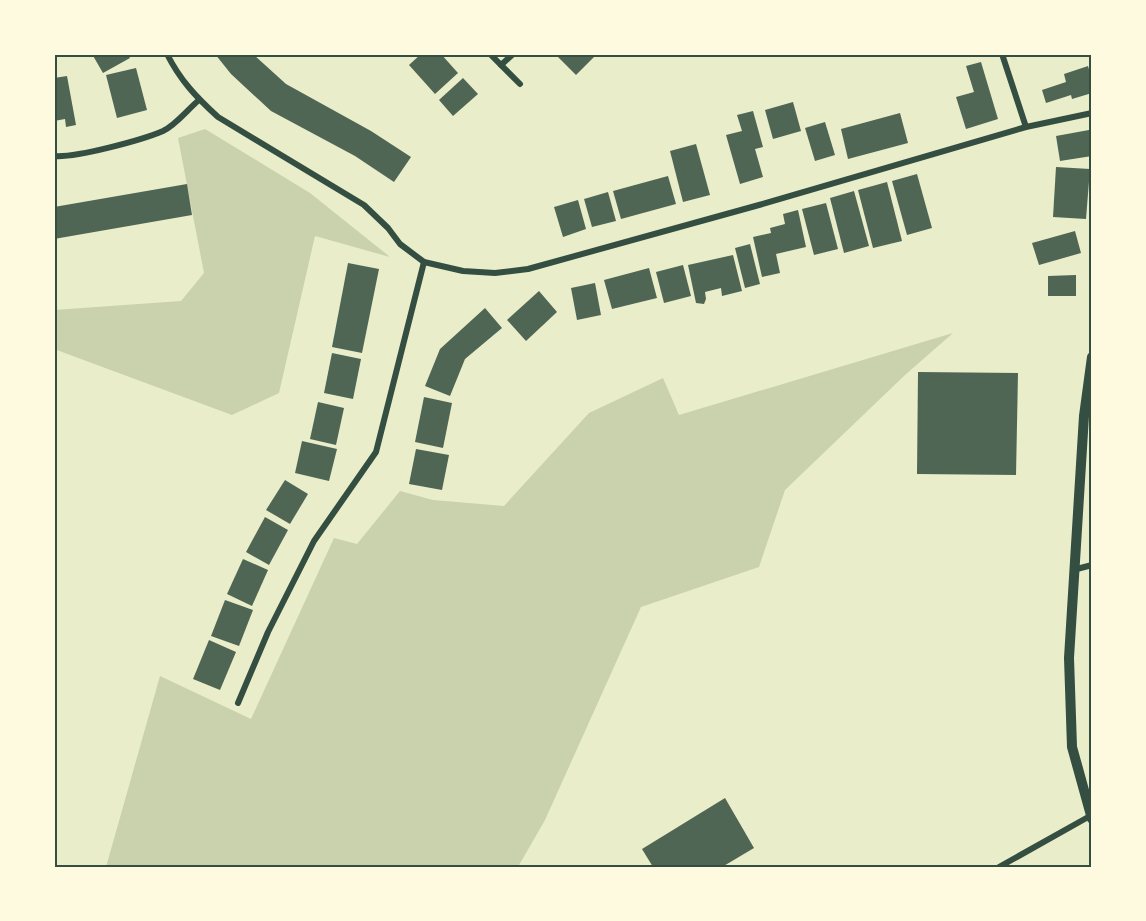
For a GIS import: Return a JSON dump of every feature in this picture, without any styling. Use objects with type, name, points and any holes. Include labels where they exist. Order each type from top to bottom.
[{"type":"street","points":[[167,54],[178,76],[218,117],[364,204],[400,244],[424,262],[463,272],[495,273],[528,269],[771,202],[1026,127],[1092,113]]},
{"type":"street","points":[[490,54],[520,84]]},
{"type":"street","points":[[501,65],[513,54]]},
{"type":"street","points":[[1002,54],[1026,127]]},
{"type":"street","points":[[54,156],[64,157],[117,145],[165,130],[199,100]]},
{"type":"street","points":[[238,703],[268,632],[314,541],[376,452],[424,262]]},
{"type":"street","points":[[999,867],[1091,818],[1072,747],[1069,658],[1073,570],[1092,357]]},
{"type":"street","points":[[1073,570],[1092,565]]},
{"type":"green space","points":[[205,129],[310,193],[390,257],[315,236],[279,393],[232,415],[54,349],[54,310],[181,301],[204,273],[178,138]]},
{"type":"green space","points":[[953,333],[905,375],[785,490],[759,567],[641,607],[545,820],[518,867],[106,867],[160,676],[251,719],[334,538],[357,544],[400,491],[433,500],[504,506],[589,413],[663,378],[679,415]]},
{"type":"building","points":[[92,54],[128,54],[130,58],[103,73]]},
{"type":"building","points":[[215,54],[253,54],[286,84],[371,131],[411,157],[394,182],[355,156],[271,111],[231,74]]},
{"type":"building","points":[[421,54],[441,54],[458,73],[435,94],[409,65]]},
{"type":"building","points":[[555,54],[597,54],[576,75]]},
{"type":"building","points":[[981,62],[998,119],[966,129],[956,97],[974,92],[966,66]]},
{"type":"building","points":[[1088,66],[1092,79],[1092,93],[1072,99],[1071,95],[1046,103],[1042,90],[1066,82],[1064,74]]},
{"type":"building","points":[[136,68],[147,110],[117,118],[106,75]]},
{"type":"building","points":[[67,76],[76,125],[66,127],[65,119],[54,121],[54,78]]},
{"type":"building","points":[[463,78],[478,94],[453,116],[439,100]]},
{"type":"building","points":[[793,102],[801,131],[773,139],[765,110]]},
{"type":"building","points":[[753,111],[763,147],[755,149],[763,177],[740,184],[726,135],[742,131],[737,115]]},
{"type":"building","points":[[900,113],[908,143],[848,159],[841,129]]},
{"type":"building","points":[[825,122],[835,155],[815,161],[805,128]]},
{"type":"building","points":[[1089,130],[1092,156],[1060,161],[1056,136]]},
{"type":"building","points":[[696,144],[710,195],[683,202],[670,151]]},
{"type":"building","points":[[1056,167],[1090,169],[1086,219],[1053,217]]},
{"type":"building","points":[[917,174],[932,228],[907,235],[892,181]]},
{"type":"building","points":[[668,176],[676,204],[621,219],[613,191]]},
{"type":"building","points":[[887,182],[902,241],[873,248],[858,190]]},
{"type":"building","points":[[187,184],[192,215],[54,239],[54,207]]},
{"type":"building","points":[[854,191],[869,246],[844,253],[830,198]]},
{"type":"building","points":[[608,192],[616,221],[592,227],[584,199]]},
{"type":"building","points":[[578,200],[586,229],[563,237],[554,207]]},
{"type":"building","points":[[826,203],[838,249],[814,255],[802,209]]},
{"type":"building","points":[[798,210],[806,247],[776,254],[780,273],[762,277],[753,237],[771,233],[770,228],[785,224],[783,214]]},
{"type":"building","points":[[1075,231],[1081,253],[1039,265],[1032,243]]},
{"type":"building","points":[[750,244],[760,284],[745,288],[735,248]]},
{"type":"building","points":[[733,255],[742,291],[722,296],[721,288],[705,292],[704,304],[696,303],[688,265]]},
{"type":"building","points":[[348,263],[379,269],[362,353],[332,347]]},
{"type":"building","points":[[683,265],[691,296],[664,303],[656,272]]},
{"type":"building","points":[[649,268],[657,298],[612,309],[604,280]]},
{"type":"building","points":[[1076,275],[1076,296],[1048,296],[1048,276]]},
{"type":"building","points":[[595,283],[601,315],[577,320],[571,288]]},
{"type":"building","points":[[539,291],[557,312],[526,341],[507,320]]},
{"type":"building","points":[[485,308],[502,328],[465,359],[450,396],[425,386],[440,349]]},
{"type":"building","points":[[332,353],[361,359],[353,399],[324,393]]},
{"type":"building","points":[[918,372],[1018,373],[1016,475],[917,474]]},
{"type":"building","points":[[424,397],[452,403],[443,448],[415,442]]},
{"type":"building","points":[[318,402],[344,408],[336,445],[310,439]]},
{"type":"building","points":[[302,441],[337,449],[329,481],[295,473]]},
{"type":"building","points":[[416,449],[449,455],[442,490],[409,484]]},
{"type":"building","points":[[285,480],[308,494],[290,524],[266,510]]},
{"type":"building","points":[[265,517],[288,530],[269,565],[246,552]]},
{"type":"building","points":[[243,559],[268,570],[252,606],[227,594]]},
{"type":"building","points":[[225,600],[253,610],[239,646],[211,636]]},
{"type":"building","points":[[209,640],[236,652],[220,690],[193,679]]},
{"type":"building","points":[[725,798],[754,848],[722,867],[653,867],[642,849]]}]
